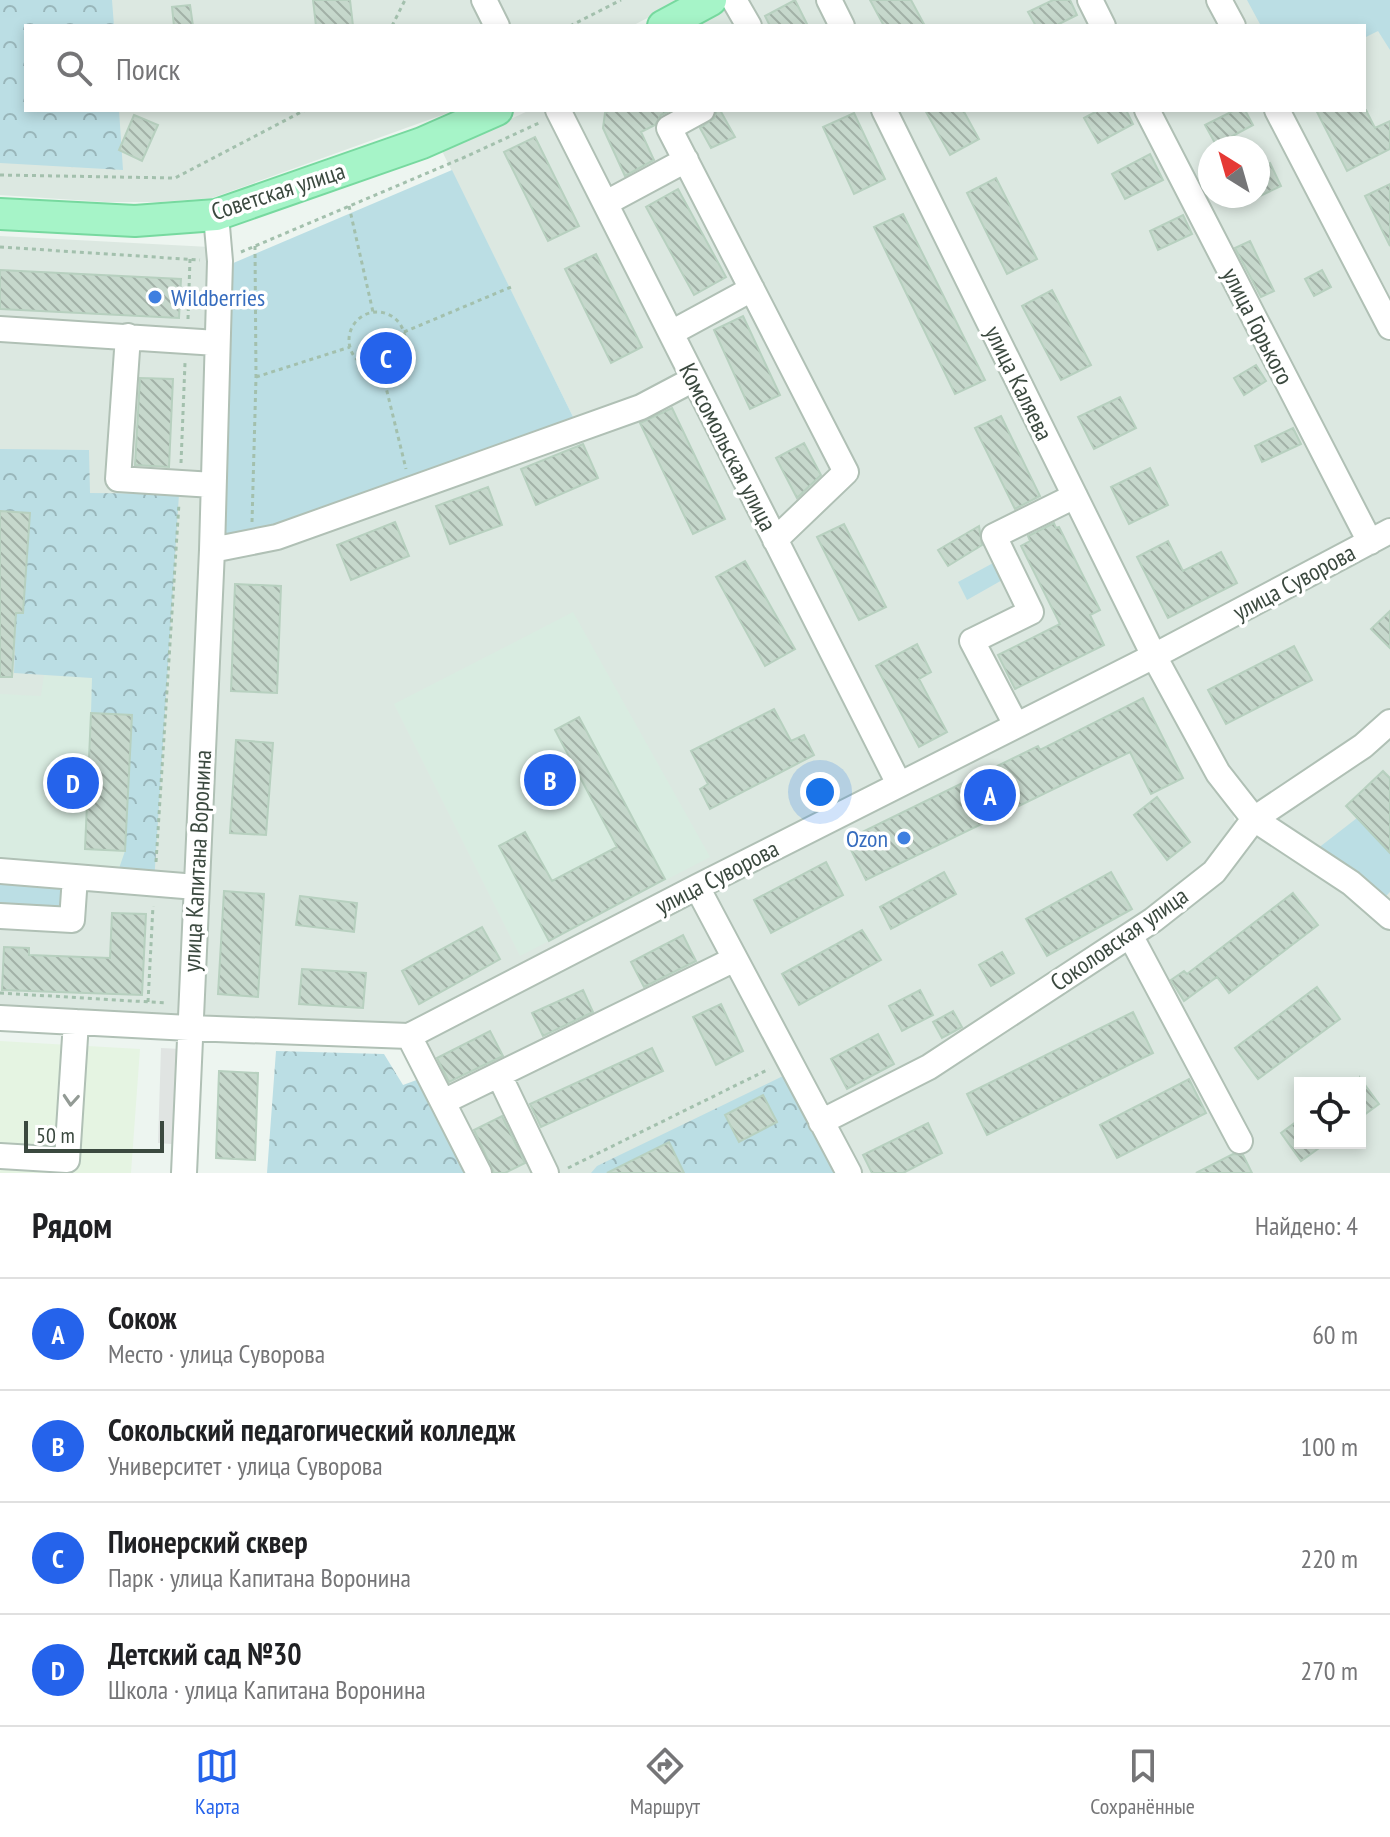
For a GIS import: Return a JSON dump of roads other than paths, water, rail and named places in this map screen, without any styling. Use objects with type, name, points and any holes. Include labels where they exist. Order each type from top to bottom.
[{"type":"main road","points":[[667,24],[711,0]]},
{"type":"main road","name":"Советская улица","points":[[0,214],[135,221],[216,215],[422,143],[492,112]]},
{"type":"street","points":[[484,0],[496,24]]},
{"type":"street","points":[[734,0],[748,24]]},
{"type":"street","points":[[829,0],[841,24]]},
{"type":"street","points":[[1090,0],[1102,24]]},
{"type":"street","points":[[1219,0],[1232,24]]},
{"type":"street","name":"Комсомольская улица","points":[[560,112],[899,784]]},
{"type":"street","points":[[698,112],[669,128],[846,472],[775,540]]},
{"type":"street","name":"улица Каляева","points":[[885,112],[1154,656],[1218,773],[1254,819],[1351,883],[1390,917]]},
{"type":"street","name":"улица Горького","points":[[1148,112],[1380,536]]},
{"type":"street","points":[[1278,112],[1390,327]]},
{"type":"street","points":[[606,203],[686,160]]},
{"type":"street","name":"улица Капитана Воронина","points":[[184,1173],[212,550],[220,261],[216,215]]},
{"type":"street","points":[[671,333],[752,289]]},
{"type":"street","points":[[0,329],[217,343]]},
{"type":"street","points":[[128,336],[118,479],[213,485]]},
{"type":"street","points":[[212,550],[277,537],[641,407],[694,379]]},
{"type":"street","points":[[1016,725],[972,641],[1031,612],[994,536],[1075,496]]},
{"type":"street","name":"улица Суворова","points":[[0,1018],[409,1036],[1154,656],[1380,536]]},
{"type":"street","name":"Соколовская улица","points":[[821,1122],[929,1067],[1130,935],[1214,872],[1254,819],[1386,733]]},
{"type":"street","points":[[0,871],[196,887]]},
{"type":"street","points":[[0,916],[72,920],[75,877]]},
{"type":"street","points":[[697,887],[849,1173]]},
{"type":"street","points":[[1130,935],[1240,1141]]},
{"type":"street","points":[[443,1102],[735,959]]},
{"type":"street","points":[[0,1156],[67,1160],[76,1022]]},
{"type":"street","points":[[409,1036],[479,1173]]},
{"type":"street","points":[[499,1075],[546,1173]]},
{"type":"place","name":"Wildberries","points":[[155,297]]},
{"type":"place","name":"Пионерский сквер","points":[[386,358]]},
{"type":"place","name":"Сокольский педагогический колледж","points":[[550,780]]},
{"type":"place","name":"Детский сад №30","points":[[73,783]]},
{"type":"place","name":"Сокож","points":[[990,795]]},
{"type":"place","name":"Ozon","points":[[904,838]]}]
